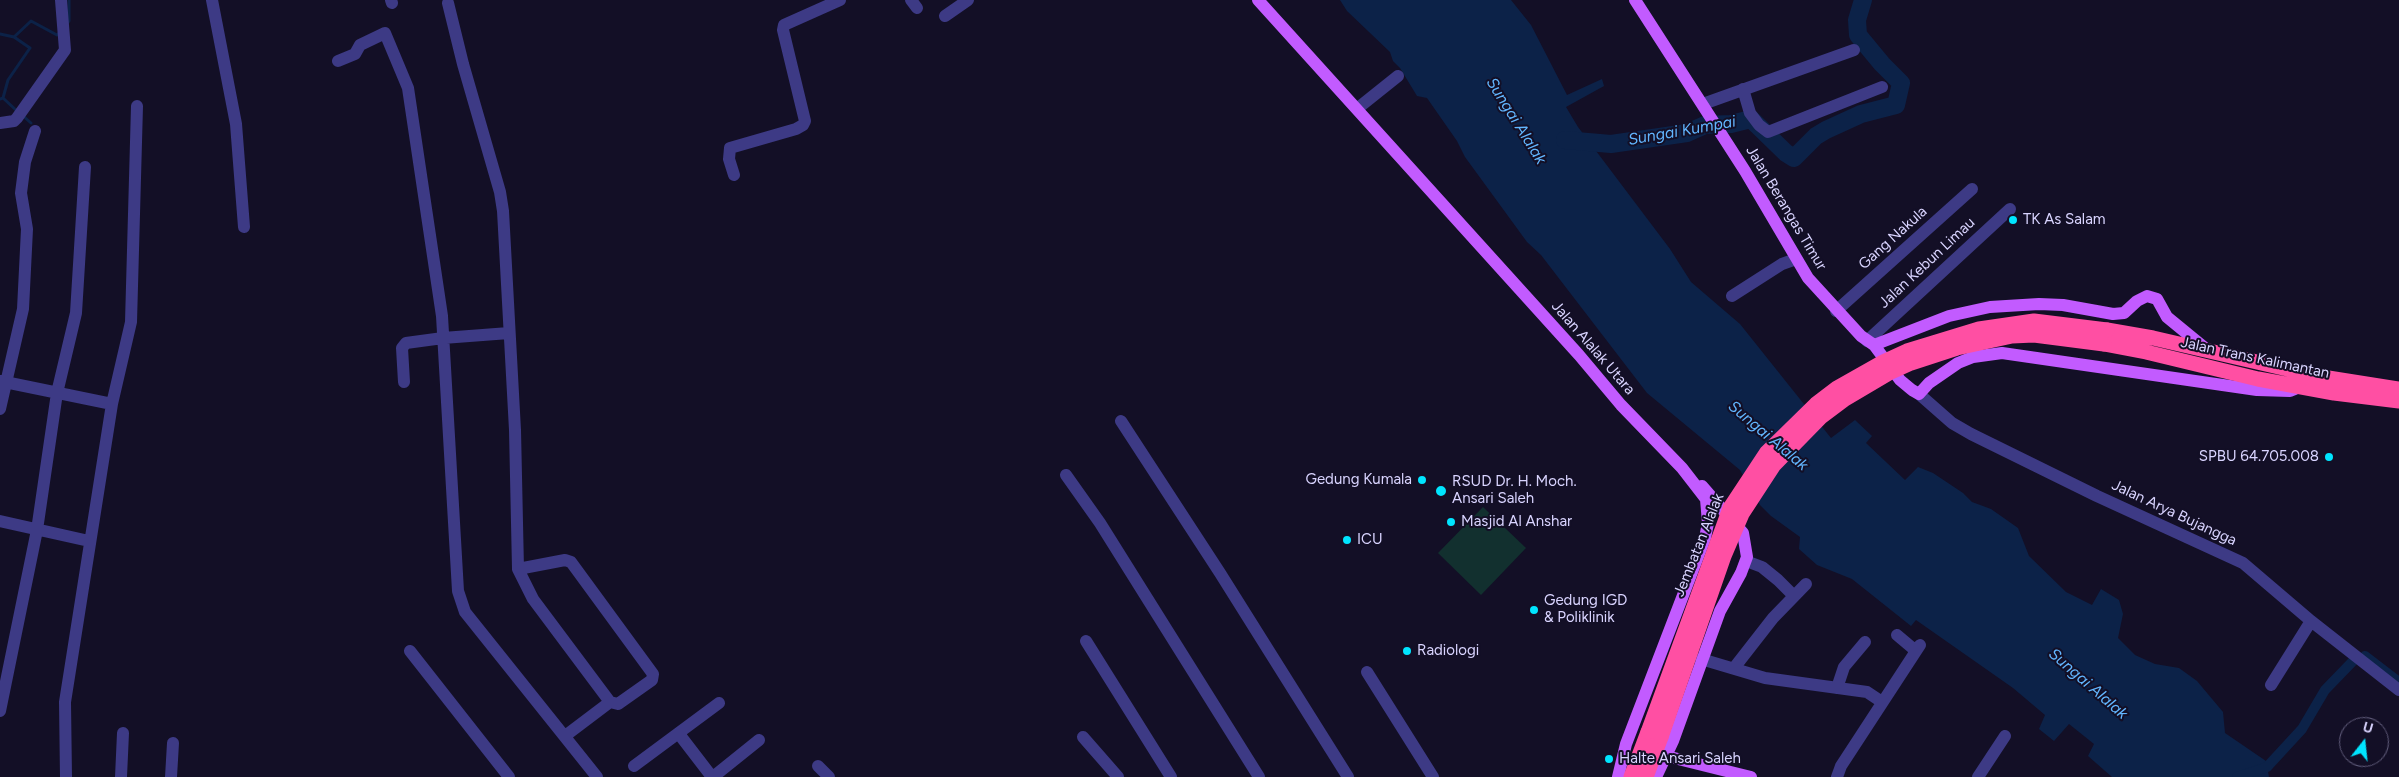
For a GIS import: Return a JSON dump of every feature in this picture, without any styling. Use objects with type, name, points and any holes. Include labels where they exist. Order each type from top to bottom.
[{"type":"highway","name":"Jembatan Alalak","points":[[1654,735],[1711,554],[1730,508],[1767,452],[1801,417],[1837,388],[1883,362],[1954,336],[2004,324],[2034,321],[2057,322],[2106,337]]},
{"type":"highway","name":"Jalan Trans Kalimantan","points":[[2106,337],[2208,350],[2322,376],[2399,389]]},
{"type":"highway","name":"Jalan Trans Kalimantan","points":[[2106,337],[2300,387],[2399,401]]},
{"type":"highway","points":[[1631,777],[1654,735]]},
{"type":"highway","points":[[1646,777],[1654,735]]},
{"type":"main road","name":"Jalan Alalak Utara","points":[[1258,0],[1358,108],[1580,355],[1627,412],[1682,468],[1702,494],[1708,510]]},
{"type":"main road","name":"Jalan Berangas Timur","points":[[1636,0],[1703,104],[1808,278],[1836,311],[1870,343],[1900,380],[1919,394]]},
{"type":"main road","points":[[1870,343],[1949,316],[1990,307],[2039,304],[2071,306],[2113,314],[2124,313],[2136,301],[2147,296],[2157,299],[2167,317],[2208,350]]},
{"type":"main road","points":[[1919,394],[1929,383],[1958,363],[1973,357],[2002,353],[2256,390],[2290,391],[2300,387]]},
{"type":"main road","points":[[1656,777],[1673,741],[1701,659],[1720,611],[1746,560],[1743,533],[1721,506],[1682,468]]},
{"type":"main road","points":[[1618,777],[1626,744],[1705,538],[1708,510],[1713,505],[1721,506]]},
{"type":"main road","points":[[1666,756],[1750,777]]},
{"type":"street","points":[[0,123],[14,121],[59,61],[65,50],[61,0]]},
{"type":"street","points":[[212,0],[236,124],[244,227]]},
{"type":"street","points":[[803,0],[810,12]]},
{"type":"street","points":[[734,175],[729,159],[730,148],[796,128],[803,125],[805,121],[782,30],[786,22],[840,0]]},
{"type":"street","points":[[945,16],[968,0]]},
{"type":"street","points":[[448,3],[463,64],[500,192],[515,430],[518,570],[533,599],[610,702],[618,704],[652,680],[653,674],[571,562],[565,560],[518,570]]},
{"type":"street","points":[[338,61],[355,54],[360,45],[385,33],[408,88],[443,338],[458,592],[465,612],[597,777]]},
{"type":"street","points":[[1703,104],[1854,50]]},
{"type":"street","points":[[1358,108],[1398,76]]},
{"type":"street","points":[[1743,89],[1750,113],[1758,124],[1768,132],[1882,87]]},
{"type":"street","points":[[66,777],[65,702],[112,404],[131,322],[137,106]]},
{"type":"street","points":[[0,409],[2,382],[23,309],[27,229],[21,193],[25,162],[35,131]]},
{"type":"street","points":[[0,711],[37,530],[57,393],[76,313],[84,167]]},
{"type":"street","name":"Gang Nakula","points":[[1836,311],[1972,189]]},
{"type":"street","name":"Jalan Kebun Limau","points":[[1870,343],[2010,209]]},
{"type":"street","points":[[1732,296],[1782,264],[1796,259]]},
{"type":"street","points":[[404,382],[404,345],[410,342],[509,333]]},
{"type":"street","points":[[2,382],[112,404]]},
{"type":"street","name":"Jalan Arya Bujangga","points":[[1919,394],[1952,423],[1971,434],[2097,496],[2243,563],[2287,598],[2311,621],[2399,690]]},
{"type":"street","points":[[1121,421],[1220,573],[1348,777]]},
{"type":"street","points":[[1066,475],[1100,523],[1259,777]]},
{"type":"street","points":[[0,522],[89,542]]},
{"type":"street","points":[[1746,560],[1762,567],[1794,596]]},
{"type":"street","points":[[1734,668],[1773,618],[1806,584]]},
{"type":"street","points":[[2271,685],[2311,621]]},
{"type":"street","points":[[1836,777],[1841,766],[1918,648],[1897,635]]},
{"type":"street","points":[[1086,641],[1170,777]]},
{"type":"street","points":[[1836,688],[1844,666],[1864,642]]},
{"type":"street","points":[[410,651],[509,777]]},
{"type":"street","points":[[1701,659],[1765,678],[1867,692],[1882,702]]},
{"type":"street","points":[[1367,672],[1433,777]]},
{"type":"street","points":[[565,736],[610,702]]},
{"type":"street","points":[[634,766],[719,703]]},
{"type":"street","points":[[121,777],[123,733]]},
{"type":"street","points":[[679,734],[713,777],[759,740]]},
{"type":"street","points":[[1978,777],[2005,736]]},
{"type":"street","points":[[1083,737],[1118,777]]},
{"type":"street","points":[[171,777],[173,743]]},
{"type":"street","points":[[818,766],[829,777]]},
{"type":"green space","points":[[1483,507],[1526,548],[1481,595],[1438,553]]},
{"type":"water","name":"Sungai Alalak","points":[[1340,0],[1511,0],[1531,25],[1567,95],[1602,79],[1604,86],[1566,107],[1578,127],[1670,249],[1691,282],[1740,324],[1831,438],[1855,420],[1872,436],[1866,443],[1905,480],[1918,467],[1933,473],[1963,493],[1972,502],[1991,509],[2018,528],[2029,556],[2066,592],[2092,605],[2101,589],[2119,600],[2123,614],[2118,638],[2135,655],[2155,664],[2179,668],[2197,681],[2223,712],[2225,733],[2266,761],[2269,777],[2112,777],[2088,756],[2094,744],[2069,724],[2054,741],[2039,729],[2045,715],[2013,688],[1916,620],[1911,626],[1852,579],[1817,565],[1799,549],[1800,537],[1771,516],[1760,505],[1740,470],[1647,393],[1541,255],[1527,242],[1465,157],[1457,141],[1427,98],[1417,96],[1400,68],[1393,61],[1390,52],[1347,11]]},
{"type":"waterway","points":[[67,24],[69,21],[69,0]]},
{"type":"waterway","name":"Sungai Kumpai","points":[[1565,140],[1611,144],[1687,133],[1705,125],[1731,124],[1751,119],[1786,153],[1794,158],[1816,136],[1826,130],[1861,114],[1896,105],[1901,83],[1858,35],[1857,20],[1863,0]]},
{"type":"waterway","points":[[14,37],[31,21],[57,35],[60,32]]},
{"type":"waterway","points":[[0,34],[14,37],[30,48],[8,80],[3,98],[0,99]]},
{"type":"waterway","points":[[3,98],[17,111]]},
{"type":"waterway","points":[[22,115],[31,123]]},
{"type":"waterway","points":[[2365,656],[2399,682]]},
{"type":"waterway","points":[[2237,777],[2267,767],[2302,729],[2325,690],[2354,660]]},
{"type":"place","name":"TK As Salam","points":[[2013,220]]},
{"type":"place","name":"SPBU 64.705.008","points":[[2329,457]]},
{"type":"place","name":"Gedung Kumala","points":[[1422,480]]},
{"type":"place","name":"RSUD Dr. H. Moch. Ansari Saleh","points":[[1441,491]]},
{"type":"place","name":"Masjid Al Anshar","points":[[1451,522]]},
{"type":"place","name":"ICU","points":[[1347,540]]},
{"type":"place","name":"Gedung IGD & Poliklinik","points":[[1534,610]]},
{"type":"place","name":"Radiologi","points":[[1407,651]]},
{"type":"place","name":"Halte Ansari Saleh","points":[[1609,759]]}]
